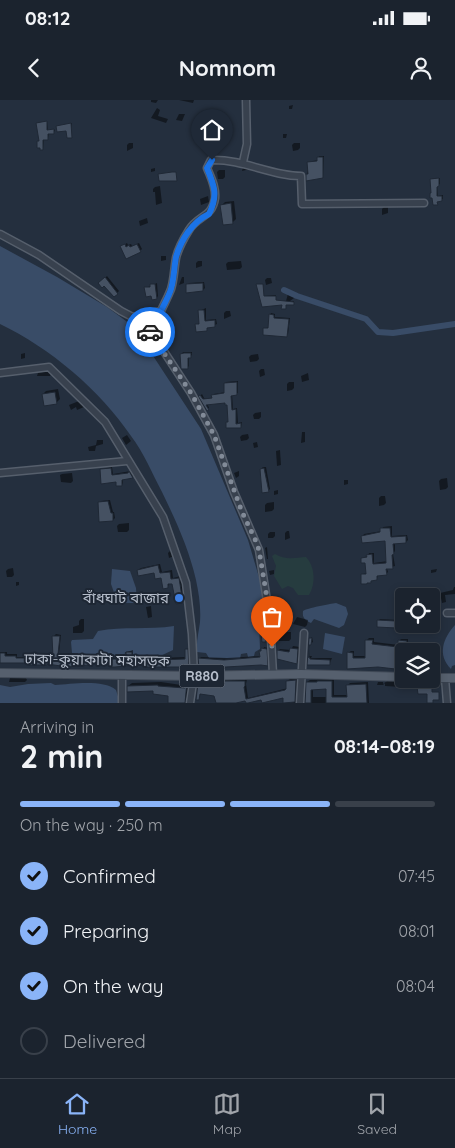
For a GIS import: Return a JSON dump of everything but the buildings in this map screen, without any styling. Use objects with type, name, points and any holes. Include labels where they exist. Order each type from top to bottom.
[{"type":"main road","name":"ঢাকা-কুয়াকাটা মহাসড়ক","points":[[0,673],[194,676],[301,674],[395,677]]},
{"type":"main road","points":[[440,678],[455,678]]},
{"type":"street","points":[[243,162],[247,144],[246,100]]},
{"type":"street","points":[[134,317],[161,311],[171,289],[176,256],[184,238],[190,228],[200,218],[209,214],[212,207],[215,197],[215,186],[207,168],[212,160],[243,162],[287,176],[301,176],[302,204],[424,202]]},
{"type":"street","points":[[0,234],[39,255],[121,310],[146,324],[191,393],[214,435],[239,505],[259,550],[270,620],[273,674]]},
{"type":"street","points":[[0,374],[49,367],[105,422],[127,461],[157,505],[186,584],[192,634],[194,676],[190,703]]},
{"type":"street","points":[[0,473],[127,461]]},
{"type":"street","points":[[447,613],[455,613]]},
{"type":"street","points":[[300,703],[304,633]]},
{"type":"street","points":[[122,675],[122,703]]},
{"type":"street","points":[[445,678],[447,703]]},
{"type":"green space","points":[[275,554],[286,558],[306,557],[314,575],[313,586],[309,595],[298,595],[293,588],[288,586],[282,589],[274,576],[276,566],[272,556]]},
{"type":"water","points":[[0,246],[107,307],[130,324],[142,339],[201,429],[248,540],[261,584],[264,606],[256,609],[256,614],[264,614],[265,618],[259,622],[260,649],[255,652],[254,656],[248,657],[247,653],[241,654],[240,659],[209,658],[206,653],[197,652],[200,612],[196,580],[186,546],[162,492],[136,443],[104,402],[73,372],[55,358],[37,345],[0,324]]},
{"type":"water","points":[[112,569],[130,571],[136,588],[137,603],[117,601],[111,584]]},
{"type":"water","points":[[336,603],[346,607],[348,614],[344,625],[339,628],[314,619],[311,623],[304,617],[303,611],[305,610]]},
{"type":"water","points":[[455,625],[455,665],[451,669],[444,658],[443,647],[447,635]]},
{"type":"water","points":[[174,626],[173,650],[156,658],[133,660],[132,651],[125,652],[124,659],[83,658],[72,653],[72,640],[93,639],[98,631]]},
{"type":"water","points":[[325,633],[345,637],[342,654],[323,649]]},
{"type":"water","points":[[51,683],[55,685],[103,684],[116,690],[120,703],[0,703],[0,685],[10,687]]},
{"type":"waterway","points":[[284,290],[366,319],[378,332],[393,333],[455,324]]},
{"type":"way so far","points":[[150,332],[191,393],[214,435],[242,512],[255,539],[259,550],[266,592],[272,647]]},
{"type":"place","name":"বাঁধঘাট বাজার","points":[[179,598]]},
{"type":"route","points":[[150,332],[146,324],[134,317],[161,311],[171,289],[176,256],[184,238],[190,228],[200,218],[209,214],[212,207],[215,197],[215,186],[207,168],[212,160]]}]
